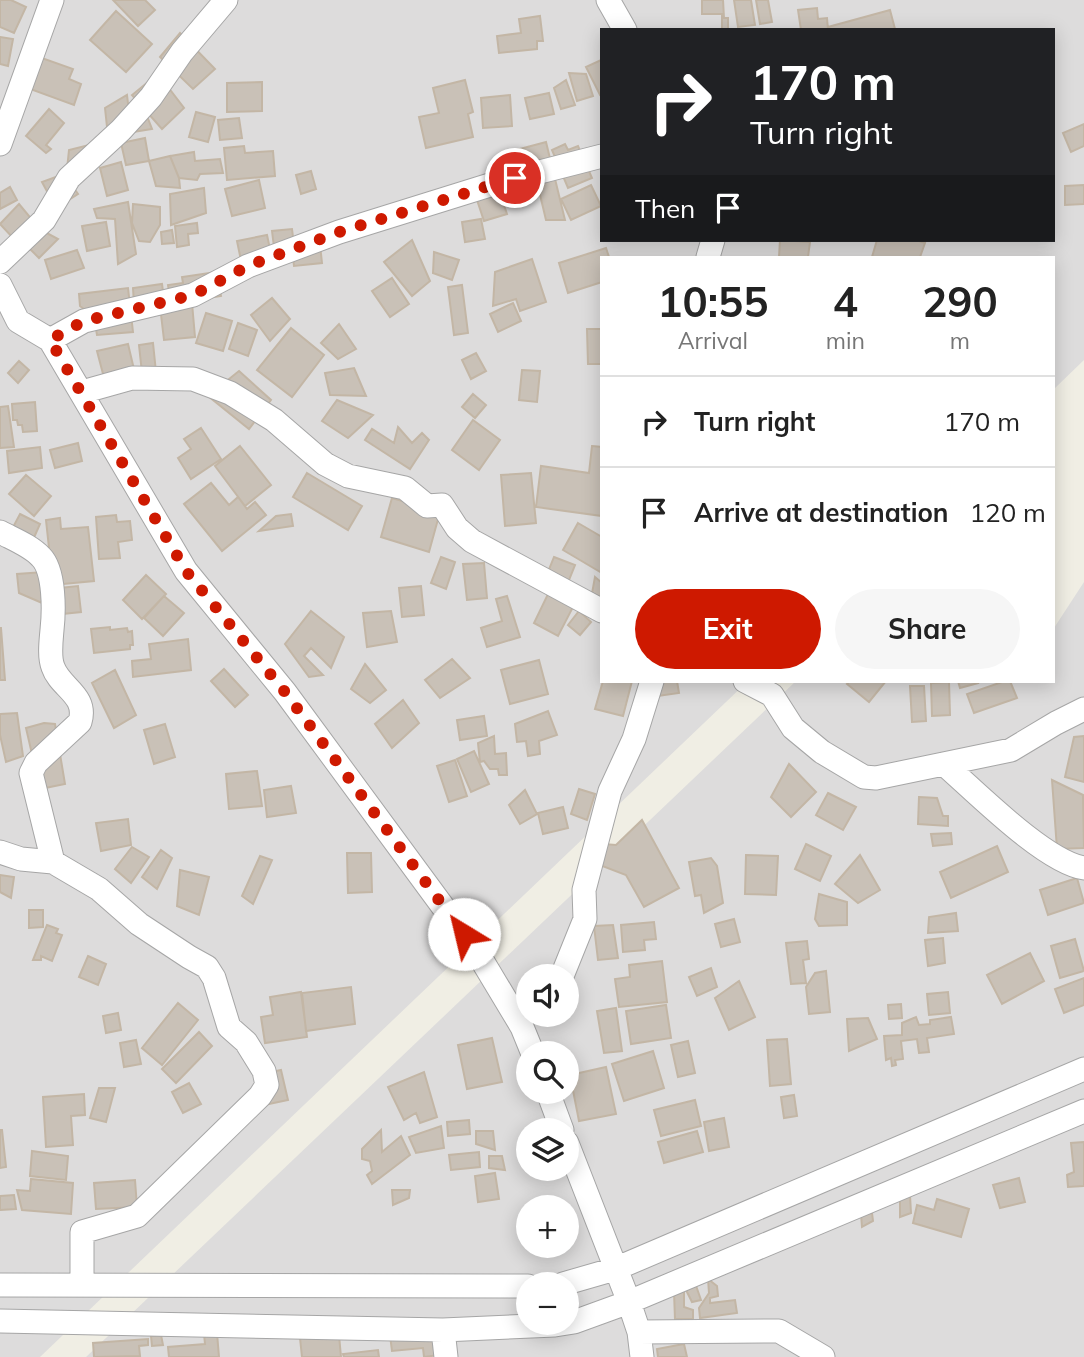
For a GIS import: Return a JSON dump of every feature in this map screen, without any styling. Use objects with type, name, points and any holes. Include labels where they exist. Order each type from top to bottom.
[{"type":"street","points":[[0,144],[52,0]]},
{"type":"street","points":[[0,261],[44,220],[69,178],[121,130],[151,97],[182,52],[226,0]]},
{"type":"street","points":[[608,0],[624,28]]},
{"type":"street","points":[[50,340],[84,321],[193,295],[248,266],[339,232],[493,184],[600,157]]},
{"type":"street","points":[[0,285],[9,326],[50,340],[186,571],[293,703],[516,1006]]},
{"type":"street","points":[[82,392],[132,378],[193,379],[230,393],[274,420],[325,464],[348,476],[405,488],[427,506],[442,505],[457,528],[472,541],[600,610]]},
{"type":"street","points":[[0,532],[42,558],[49,573],[54,611],[52,668],[79,702],[82,713],[80,722],[36,763],[31,773],[53,862]]},
{"type":"street","points":[[567,964],[585,919],[584,890],[610,791],[634,739],[651,683]]},
{"type":"street","points":[[748,683],[772,695],[793,728],[822,752],[864,777],[889,776],[1011,750],[1084,709]]},
{"type":"street","points":[[944,764],[1027,838],[1073,866],[1084,868]]},
{"type":"street","points":[[0,852],[21,859],[53,862],[99,889],[139,924],[207,967],[214,978],[229,1027],[246,1042],[264,1071],[267,1085],[260,1096],[137,1216],[82,1232],[82,1285]]},
{"type":"street","points":[[579,1279],[615,1269],[1084,1069]]},
{"type":"street","points":[[0,1321],[443,1330],[574,1322],[629,1302],[1084,1111]]},
{"type":"street","points":[[579,1174],[629,1302],[639,1332],[642,1357]]},
{"type":"street","points":[[0,1285],[516,1286]]},
{"type":"street","points":[[443,1330],[446,1357]]},
{"type":"street","points":[[639,1332],[779,1331],[823,1357]]},
{"type":"shaded area","points":[[0,0],[1084,0],[1084,360],[1055,388],[1055,256],[600,256],[600,683],[746,683],[40,1357],[0,1357]]},
{"type":"shaded area","points":[[1084,582],[1084,1357],[86,1357],[794,683],[1055,683],[1055,626]]},
{"type":"building","points":[[0,0],[11,0],[26,7],[14,33],[0,27]]},
{"type":"building","points":[[113,0],[145,0],[155,10],[138,26]]},
{"type":"building","points":[[702,0],[723,0],[724,18],[728,18],[728,28],[722,28],[722,14],[702,14]]},
{"type":"building","points":[[734,0],[751,0],[755,25],[738,27]]},
{"type":"building","points":[[756,0],[768,0],[772,22],[760,24]]},
{"type":"building","points":[[817,8],[818,19],[827,18],[828,28],[801,28],[798,10]]},
{"type":"building","points":[[890,10],[895,28],[828,28]]},
{"type":"building","points":[[116,11],[152,44],[126,72],[90,40]]},
{"type":"building","points":[[540,16],[543,41],[537,41],[537,49],[499,53],[497,36],[521,33],[519,19]]},
{"type":"building","points":[[180,33],[215,69],[193,89],[160,57]]},
{"type":"building","points":[[0,37],[13,39],[8,66],[0,64]]},
{"type":"building","points":[[22,51],[73,69],[69,79],[81,84],[74,105],[11,82]]},
{"type":"building","points":[[600,60],[600,95],[586,67]]},
{"type":"building","points":[[569,73],[586,74],[593,96],[577,101]]},
{"type":"building","points":[[158,74],[184,108],[162,129],[132,95]]},
{"type":"building","points":[[465,80],[473,112],[468,114],[473,137],[426,148],[419,117],[439,113],[433,88]]},
{"type":"building","points":[[566,80],[575,105],[561,109],[554,88]]},
{"type":"building","points":[[262,82],[262,111],[227,112],[227,83]]},
{"type":"building","points":[[549,93],[554,114],[530,119],[525,98]]},
{"type":"building","points":[[127,95],[129,112],[147,116],[152,129],[108,136],[105,108]]},
{"type":"building","points":[[510,95],[512,126],[483,128],[481,98]]},
{"type":"building","points":[[49,109],[64,123],[46,145],[51,149],[46,153],[26,136]]},
{"type":"building","points":[[196,112],[215,117],[208,142],[189,137]]},
{"type":"building","points":[[239,118],[242,138],[220,140],[218,120]]},
{"type":"building","points":[[1084,124],[1084,146],[1071,152],[1063,133]]},
{"type":"building","points":[[145,138],[149,161],[126,165],[121,143]]},
{"type":"building","points":[[546,142],[565,220],[546,220],[533,165],[520,169],[516,150]]},
{"type":"building","points":[[565,144],[568,150],[578,146],[592,178],[568,188],[552,150]]},
{"type":"building","points":[[89,145],[67,169],[69,150]]},
{"type":"building","points":[[244,146],[245,153],[273,151],[275,176],[227,180],[224,148]]},
{"type":"building","points":[[194,152],[195,161],[220,159],[223,173],[200,174],[197,180],[179,178],[170,156]]},
{"type":"building","points":[[170,156],[180,188],[156,186],[149,161]]},
{"type":"building","points":[[121,162],[128,190],[107,196],[100,168]]},
{"type":"building","points":[[311,171],[316,189],[301,194],[296,175]]},
{"type":"building","points":[[64,174],[78,194],[56,208],[42,182]]},
{"type":"building","points":[[259,180],[265,208],[232,216],[225,189]]},
{"type":"building","points":[[591,185],[600,206],[571,220],[561,199]]},
{"type":"building","points":[[1084,185],[1084,204],[1065,205],[1065,186]]},
{"type":"building","points":[[10,187],[17,200],[0,209],[0,193]]},
{"type":"building","points":[[204,188],[206,213],[171,225],[170,194]]},
{"type":"building","points":[[499,190],[507,214],[484,221],[476,197]]},
{"type":"building","points":[[128,202],[136,254],[118,264],[115,219],[97,218],[94,209]]},
{"type":"building","points":[[19,204],[34,222],[13,238],[0,224]]},
{"type":"building","points":[[133,204],[160,207],[160,225],[150,242],[139,241],[132,223]]},
{"type":"building","points":[[481,219],[485,239],[465,242],[462,222]]},
{"type":"building","points":[[106,222],[110,246],[87,251],[82,226]]},
{"type":"building","points":[[197,223],[198,233],[188,234],[189,245],[177,247],[175,226]]},
{"type":"building","points":[[292,229],[294,245],[274,247],[272,231]]},
{"type":"building","points":[[172,230],[174,243],[162,244],[161,232]]},
{"type":"building","points":[[43,231],[58,239],[39,258],[26,245]]},
{"type":"building","points":[[267,235],[274,268],[244,275],[237,241]]},
{"type":"building","points":[[412,240],[430,281],[412,296],[384,262]]},
{"type":"building","points":[[780,242],[810,242],[808,256],[779,256]]},
{"type":"building","points":[[876,242],[925,243],[920,256],[872,256]]},
{"type":"building","points":[[320,245],[322,263],[294,266],[292,247]]},
{"type":"building","points":[[606,248],[609,256],[600,256],[600,283],[568,293],[559,263]]},
{"type":"building","points":[[77,250],[84,268],[51,279],[45,260]]},
{"type":"building","points":[[434,252],[459,260],[452,280],[433,273]]},
{"type":"building","points":[[532,259],[546,302],[520,311],[516,299],[493,306],[495,272]]},
{"type":"building","points":[[217,272],[221,296],[171,304],[168,285],[183,283],[182,277]]},
{"type":"building","points":[[392,278],[409,304],[390,317],[372,291]]},
{"type":"building","points":[[162,284],[164,299],[134,304],[133,288]]},
{"type":"building","points":[[462,285],[468,333],[454,335],[448,287]]},
{"type":"building","points":[[128,288],[133,332],[97,335],[94,317],[80,306],[79,294]]},
{"type":"building","points":[[272,298],[290,319],[270,341],[251,315]]},
{"type":"building","points":[[192,303],[195,337],[164,340],[160,306]]},
{"type":"building","points":[[513,303],[521,321],[498,332],[490,314]]},
{"type":"building","points":[[206,313],[232,321],[223,351],[196,343]]},
{"type":"building","points":[[238,323],[257,330],[248,356],[229,349]]},
{"type":"building","points":[[339,324],[356,349],[338,359],[321,343]]},
{"type":"building","points":[[291,328],[324,355],[292,397],[257,370]]},
{"type":"building","points":[[587,329],[600,329],[600,364],[588,364]]},
{"type":"building","points":[[153,343],[156,372],[142,373],[139,345]]},
{"type":"building","points":[[128,344],[137,382],[107,389],[97,351]]},
{"type":"building","points":[[476,353],[486,371],[471,379],[462,360]]},
{"type":"building","points":[[19,361],[29,370],[18,383],[8,373]]},
{"type":"building","points":[[354,368],[366,396],[330,395],[325,373]]},
{"type":"building","points":[[522,370],[540,371],[537,402],[519,400]]},
{"type":"building","points":[[239,371],[271,400],[249,429],[208,396]]},
{"type":"building","points":[[473,394],[486,405],[475,418],[462,407]]},
{"type":"building","points":[[337,400],[373,415],[348,438],[322,421]]},
{"type":"building","points":[[35,402],[37,431],[23,432],[22,425],[13,420],[12,404]]},
{"type":"building","points":[[8,406],[14,447],[0,448],[0,407]]},
{"type":"building","points":[[473,420],[500,440],[479,470],[452,450]]},
{"type":"building","points":[[398,427],[412,443],[422,433],[429,440],[410,469],[365,440],[372,429],[394,443]]},
{"type":"building","points":[[201,428],[221,459],[191,479],[178,458],[191,449],[184,439]]},
{"type":"building","points":[[78,443],[82,461],[55,468],[50,450]]},
{"type":"building","points":[[240,446],[271,485],[245,506],[215,466]]},
{"type":"building","points":[[592,446],[600,447],[600,516],[536,507],[541,466],[589,473]]},
{"type":"building","points":[[40,447],[42,468],[9,473],[7,451]]},
{"type":"building","points":[[307,473],[362,506],[348,530],[293,497]]},
{"type":"building","points":[[531,473],[536,523],[505,526],[501,475]]},
{"type":"building","points":[[26,475],[51,496],[34,516],[9,494]]},
{"type":"building","points":[[211,483],[229,505],[238,497],[247,509],[255,502],[266,515],[222,551],[184,504]]},
{"type":"building","points":[[392,498],[440,512],[429,552],[381,537]]},
{"type":"building","points":[[20,514],[40,524],[32,542],[11,531]]},
{"type":"building","points":[[291,514],[293,526],[259,531],[276,516]]},
{"type":"building","points":[[116,515],[117,522],[130,521],[132,540],[118,542],[120,558],[99,559],[96,517]]},
{"type":"building","points":[[60,518],[61,529],[88,527],[94,581],[53,585],[46,520]]},
{"type":"building","points":[[578,523],[600,536],[600,572],[563,550]]},
{"type":"building","points":[[441,557],[455,562],[446,589],[431,583]]},
{"type":"building","points":[[554,557],[575,565],[563,595],[542,587]]},
{"type":"building","points":[[484,563],[487,598],[467,600],[463,564]]},
{"type":"building","points":[[44,572],[42,603],[19,593],[17,574]]},
{"type":"building","points":[[146,575],[166,594],[142,619],[123,600]]},
{"type":"building","points":[[595,577],[600,581],[600,618],[589,610]]},
{"type":"building","points":[[78,586],[81,612],[53,615],[50,589]]},
{"type":"building","points":[[421,586],[424,615],[402,617],[399,588]]},
{"type":"building","points":[[548,594],[573,607],[558,636],[534,623]]},
{"type":"building","points":[[164,596],[184,613],[163,636],[144,618]]},
{"type":"building","points":[[507,596],[520,637],[487,647],[481,628],[502,621],[496,599]]},
{"type":"building","points":[[311,611],[344,637],[331,668],[311,648],[304,656],[323,675],[309,677],[285,644]]},
{"type":"building","points":[[391,611],[397,642],[367,647],[363,613]]},
{"type":"building","points":[[579,611],[591,622],[580,635],[568,625]]},
{"type":"building","points":[[110,627],[110,630],[127,628],[128,632],[132,631],[133,645],[130,645],[130,649],[94,653],[91,629]]},
{"type":"building","points":[[1,628],[5,680],[0,680]]},
{"type":"building","points":[[188,639],[191,670],[133,677],[132,661],[151,659],[149,644]]},
{"type":"building","points":[[452,659],[470,678],[440,698],[425,680]]},
{"type":"building","points":[[539,660],[548,694],[510,704],[501,670]]},
{"type":"building","points":[[365,664],[386,690],[370,703],[351,689]]},
{"type":"building","points":[[224,669],[248,695],[235,707],[211,681]]},
{"type":"building","points":[[115,670],[136,715],[114,728],[92,683]]},
{"type":"building","points":[[602,683],[631,683],[623,716],[595,709]]},
{"type":"building","points":[[641,683],[677,683],[679,693],[643,698]]},
{"type":"building","points":[[848,683],[884,683],[869,702]]},
{"type":"building","points":[[931,683],[949,683],[950,715],[932,716]]},
{"type":"building","points":[[959,683],[978,683],[960,688]]},
{"type":"building","points":[[999,683],[1011,683],[1017,698],[974,713],[967,694]]},
{"type":"building","points":[[910,686],[924,686],[926,721],[912,722]]},
{"type":"building","points":[[403,700],[419,723],[392,748],[375,724]]},
{"type":"building","points":[[548,711],[557,735],[539,741],[540,754],[528,756],[526,741],[517,742],[515,724]]},
{"type":"building","points":[[17,713],[23,756],[6,762],[0,735],[0,714]]},
{"type":"building","points":[[484,716],[487,736],[460,740],[457,720]]},
{"type":"building","points":[[44,723],[55,724],[65,784],[40,789],[26,728]]},
{"type":"building","points":[[165,724],[175,757],[154,764],[144,730]]},
{"type":"building","points":[[494,736],[495,754],[506,753],[507,775],[499,775],[498,769],[490,769],[484,761],[480,762],[478,743]]},
{"type":"building","points":[[1084,736],[1084,782],[1065,777],[1074,737]]},
{"type":"building","points":[[474,751],[489,784],[471,792],[457,759]]},
{"type":"building","points":[[455,760],[467,796],[449,802],[437,766]]},
{"type":"building","points":[[789,764],[816,792],[791,817],[771,797]]},
{"type":"building","points":[[257,771],[262,806],[229,809],[226,774]]},
{"type":"building","points":[[1052,780],[1083,795],[1084,848],[1057,849]]},
{"type":"building","points":[[291,786],[296,813],[267,817],[264,790]]},
{"type":"building","points":[[579,789],[595,794],[587,820],[571,814]]},
{"type":"building","points":[[525,790],[537,814],[520,824],[509,805]]},
{"type":"building","points":[[828,793],[856,807],[843,830],[816,815]]},
{"type":"building","points":[[919,797],[937,798],[943,816],[948,816],[948,826],[918,824]]},
{"type":"building","points":[[563,807],[568,828],[543,834],[538,813]]},
{"type":"building","points":[[128,819],[131,845],[101,851],[96,823]]},
{"type":"building","points":[[642,820],[679,888],[644,907],[626,875],[597,864],[604,844],[616,845]]},
{"type":"building","points":[[951,833],[952,844],[933,846],[931,834]]},
{"type":"building","points":[[806,844],[831,856],[820,881],[795,869]]},
{"type":"building","points":[[997,846],[1008,872],[951,898],[940,872]]},
{"type":"building","points":[[132,847],[149,857],[131,883],[115,869]]},
{"type":"building","points":[[161,850],[172,858],[157,889],[142,877]]},
{"type":"building","points":[[347,853],[371,853],[372,892],[348,893]]},
{"type":"building","points":[[746,855],[778,856],[776,895],[745,894]]},
{"type":"building","points":[[860,855],[880,890],[858,903],[835,884]]},
{"type":"building","points":[[260,856],[272,860],[253,904],[242,896]]},
{"type":"building","points":[[711,858],[717,866],[723,903],[704,913],[701,895],[695,896],[689,862]]},
{"type":"building","points":[[180,870],[209,877],[199,915],[177,906]]},
{"type":"building","points":[[0,875],[14,877],[11,898],[0,892]]},
{"type":"building","points":[[1077,878],[1084,903],[1048,915],[1040,890]]},
{"type":"building","points":[[819,894],[847,902],[847,925],[819,926],[815,919]]},
{"type":"building","points":[[29,910],[43,910],[43,927],[29,928]]},
{"type":"building","points":[[956,913],[958,931],[928,933],[929,917]]},
{"type":"building","points":[[734,919],[740,942],[721,947],[715,924]]},
{"type":"building","points":[[654,922],[656,939],[644,940],[645,950],[623,952],[621,925]]},
{"type":"building","points":[[47,925],[58,929],[56,933],[62,935],[52,961],[41,956],[41,960],[33,960]]},
{"type":"building","points":[[613,925],[618,958],[598,960],[594,926]]},
{"type":"building","points":[[943,938],[945,963],[928,966],[925,940]]},
{"type":"building","points":[[1075,939],[1084,971],[1060,978],[1051,946]]},
{"type":"building","points":[[807,941],[809,959],[803,960],[806,983],[791,984],[786,943]]},
{"type":"building","points":[[1030,953],[1044,981],[1002,1004],[987,975]]},
{"type":"building","points":[[88,956],[106,964],[98,985],[79,977]]},
{"type":"building","points":[[662,961],[667,1002],[619,1007],[615,979],[630,977],[629,965]]},
{"type":"building","points":[[711,968],[717,987],[697,996],[689,977]]},
{"type":"building","points":[[826,971],[830,1012],[809,1014],[806,987],[815,973]]},
{"type":"building","points":[[1084,978],[1084,1005],[1064,1013],[1055,989]]},
{"type":"building","points":[[739,981],[755,1017],[729,1030],[715,998]]},
{"type":"building","points":[[351,987],[355,1024],[306,1031],[302,993]]},
{"type":"building","points":[[301,992],[307,1037],[265,1043],[261,1017],[273,1015],[270,997]]},
{"type":"building","points":[[948,992],[950,1013],[929,1015],[927,994]]},
{"type":"building","points":[[178,1003],[198,1020],[162,1065],[142,1048]]},
{"type":"building","points":[[901,1004],[902,1018],[889,1019],[888,1005]]},
{"type":"building","points":[[666,1005],[671,1038],[631,1044],[626,1011]]},
{"type":"building","points":[[616,1008],[622,1051],[604,1053],[597,1011]]},
{"type":"building","points":[[118,1013],[121,1030],[106,1033],[103,1016]]},
{"type":"building","points":[[916,1017],[919,1025],[930,1024],[930,1020],[951,1017],[954,1034],[927,1038],[929,1052],[919,1053],[917,1039],[901,1041],[903,1059],[895,1060],[896,1065],[892,1066],[891,1058],[886,1060],[884,1036],[902,1035],[902,1023]]},
{"type":"building","points":[[868,1018],[877,1039],[849,1051],[847,1019]]},
{"type":"building","points":[[199,1032],[212,1046],[176,1083],[162,1069]]},
{"type":"building","points":[[492,1038],[502,1082],[467,1089],[458,1045]]},
{"type":"building","points":[[787,1039],[791,1084],[770,1086],[767,1040]]},
{"type":"building","points":[[136,1040],[141,1064],[124,1067],[120,1043]]},
{"type":"building","points":[[688,1041],[695,1073],[678,1077],[671,1045]]},
{"type":"building","points":[[653,1051],[664,1088],[624,1101],[612,1064]]},
{"type":"building","points":[[606,1067],[616,1114],[579,1121],[576,1104],[579,1104],[579,1073]]},
{"type":"building","points":[[281,1070],[288,1100],[264,1105],[257,1075]]},
{"type":"building","points":[[424,1072],[437,1117],[420,1123],[416,1113],[404,1120],[388,1087]]},
{"type":"building","points":[[189,1083],[201,1104],[183,1113],[172,1092]]},
{"type":"building","points":[[99,1088],[115,1088],[106,1122],[90,1118]]},
{"type":"building","points":[[84,1094],[85,1115],[71,1116],[73,1145],[46,1147],[43,1097]]},
{"type":"building","points":[[794,1095],[797,1116],[784,1118],[781,1097]]},
{"type":"building","points":[[695,1100],[701,1126],[661,1136],[654,1110]]},
{"type":"building","points":[[724,1118],[729,1147],[709,1151],[704,1122]]},
{"type":"building","points":[[469,1120],[470,1134],[448,1136],[447,1122]]},
{"type":"building","points":[[441,1126],[444,1148],[416,1153],[409,1137]]},
{"type":"building","points":[[0,1130],[6,1167],[0,1168]]},
{"type":"building","points":[[381,1130],[382,1152],[401,1136],[410,1155],[372,1184],[367,1175],[372,1171],[370,1161],[362,1159],[362,1149]]},
{"type":"building","points":[[476,1131],[493,1131],[495,1150],[476,1144]]},
{"type":"building","points":[[697,1131],[703,1152],[664,1163],[658,1142]]},
{"type":"building","points":[[1084,1142],[1084,1186],[1068,1187],[1067,1175],[1074,1172],[1071,1143]]},
{"type":"building","points":[[32,1151],[68,1156],[66,1180],[30,1176]]},
{"type":"building","points":[[479,1152],[480,1167],[451,1170],[449,1155]]},
{"type":"building","points":[[489,1156],[502,1156],[505,1170],[489,1168]]},
{"type":"building","points":[[495,1173],[499,1199],[478,1202],[475,1176]]},
{"type":"building","points":[[1019,1178],[1025,1202],[1000,1208],[993,1185]]},
{"type":"building","points":[[31,1179],[73,1183],[71,1214],[22,1210],[17,1190],[30,1191]]},
{"type":"building","points":[[135,1180],[137,1207],[96,1209],[94,1183]]},
{"type":"building","points":[[392,1190],[410,1190],[409,1198],[393,1205]]},
{"type":"building","points":[[14,1195],[16,1209],[0,1210],[0,1196]]},
{"type":"building","points":[[910,1195],[911,1213],[900,1217],[900,1198]]},
{"type":"building","points":[[937,1199],[969,1209],[961,1237],[913,1223],[917,1205],[934,1210]]},
{"type":"building","points":[[872,1213],[873,1221],[862,1227],[861,1214]]},
{"type":"building","points":[[708,1279],[717,1286],[718,1296],[710,1298],[710,1303],[735,1300],[737,1313],[700,1318],[699,1308],[709,1293]]},
{"type":"building","points":[[694,1280],[701,1300],[692,1302],[684,1286]]},
{"type":"building","points":[[684,1286],[684,1307],[693,1310],[693,1319],[675,1319],[674,1292]]},
{"type":"building","points":[[435,1321],[439,1355],[424,1357],[423,1348],[392,1351],[389,1327]]},
{"type":"building","points":[[217,1333],[219,1357],[169,1357],[168,1347],[205,1344],[204,1334]]},
{"type":"building","points":[[161,1335],[163,1345],[152,1346],[151,1336]]},
{"type":"building","points":[[339,1335],[341,1357],[302,1357],[300,1338]]},
{"type":"building","points":[[148,1339],[148,1345],[139,1346],[140,1356],[94,1357],[93,1343]]},
{"type":"building","points":[[684,1344],[687,1357],[658,1357],[657,1349]]},
{"type":"building","points":[[378,1350],[379,1357],[344,1357],[343,1354]]},
{"type":"route","points":[[464,934],[285,692],[186,571],[50,340],[84,321],[193,295],[248,266],[339,232],[515,178]]}]
